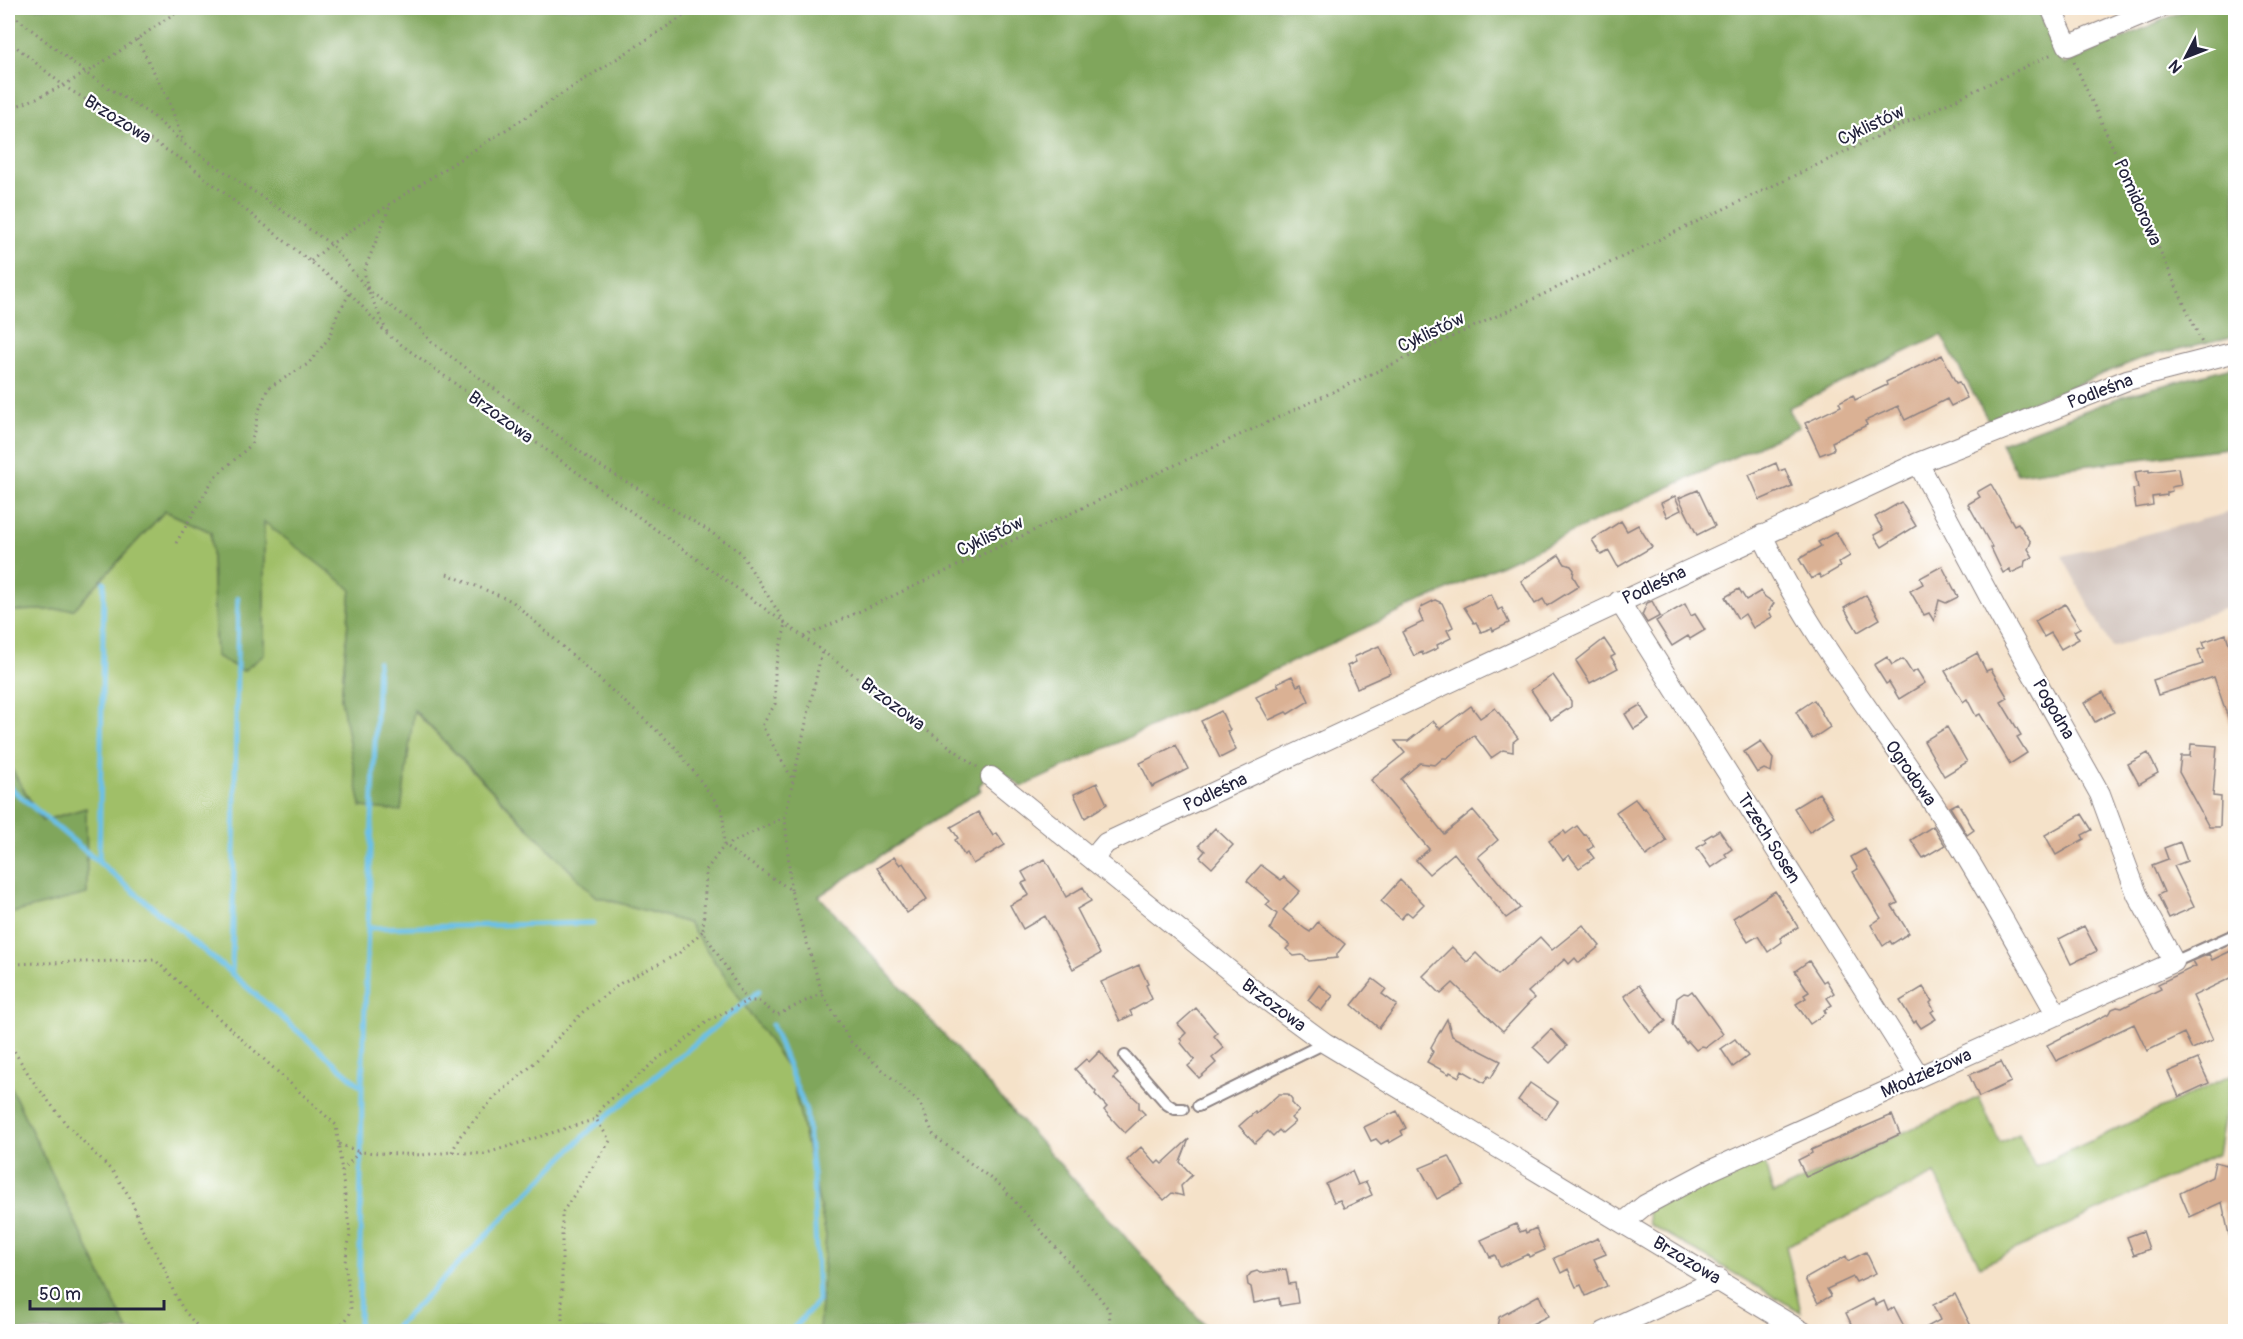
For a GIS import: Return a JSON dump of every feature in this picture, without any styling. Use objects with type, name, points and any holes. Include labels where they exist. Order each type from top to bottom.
[{"type":"street","points":[[2051,8],[2068,46],[2158,8]]},
{"type":"street","name":"Podleśna","points":[[1094,861],[1106,843],[1918,463],[2127,380],[2235,352]]},
{"type":"street","name":"Pogodna","points":[[1918,463],[1995,607],[2100,794],[2137,894],[2174,962]]},
{"type":"street","name":"Ogrodowa","points":[[1762,535],[1790,589],[1846,680],[1934,804],[2057,1015]]},
{"type":"street","name":"Trzech Sosen","points":[[1619,601],[1919,1076]]},
{"type":"street","name":"Brzozowa","points":[[991,777],[1257,993],[1325,1043],[1719,1279],[1803,1332]]},
{"type":"street","name":"Młodzieżowa","points":[[1624,1222],[1644,1205],[1709,1171],[2174,962]]},
{"type":"street","points":[[1604,1332],[1719,1279]]},
{"type":"lane","name":"Młodzieżowa","points":[[2174,962],[2235,934]]},
{"type":"lane","points":[[1198,1106],[1325,1043]]},
{"type":"lane","points":[[1125,1056],[1167,1104],[1175,1109],[1182,1109]]},
{"type":"path","points":[[8,109],[33,100],[87,74],[182,8]]},
{"type":"path","points":[[311,261],[331,244],[390,204],[696,8]]},
{"type":"path","points":[[8,11],[87,74],[153,116],[184,144],[331,244],[368,290],[418,326],[431,342],[598,465],[703,527],[740,552],[786,624],[775,668],[775,704],[762,726],[793,780]]},
{"type":"path","points":[[136,39],[169,101],[184,144]]},
{"type":"path","name":"Brzozowa","points":[[8,40],[64,86],[184,161],[350,292],[388,335],[804,637],[991,777]]},
{"type":"path","name":"Pomidorowa","points":[[2068,46],[2208,358]]},
{"type":"path","name":"Cyklistów","points":[[804,637],[1529,301],[2068,46]]},
{"type":"path","points":[[388,335],[368,290],[364,271],[390,204]]},
{"type":"path","points":[[176,543],[214,478],[251,445],[258,413],[268,388],[308,364],[329,338],[337,315],[350,292]]},
{"type":"path","points":[[447,574],[512,601],[676,748],[723,811],[724,846]]},
{"type":"path","points":[[822,651],[785,817],[791,890],[822,993],[850,1041],[920,1103],[934,1136],[1001,1186],[1093,1289],[1109,1310],[1111,1332]]},
{"type":"path","points":[[747,1001],[703,931],[706,870],[724,846],[785,817]]},
{"type":"path","points":[[724,846],[791,890]]},
{"type":"path","points":[[452,1152],[460,1136],[494,1098],[528,1070],[583,1012],[621,982],[678,954],[703,931]]},
{"type":"path","points":[[8,964],[155,960],[336,1125],[350,1235],[345,1262],[351,1309],[350,1316],[341,1325],[322,1332]]},
{"type":"path","points":[[339,1144],[359,1152],[422,1155],[452,1152],[484,1154],[596,1119],[602,1107],[661,1056],[675,1049],[708,1022],[747,1001],[758,1001],[777,1015],[822,993]]},
{"type":"path","points":[[8,1041],[32,1080],[67,1125],[120,1182],[131,1199],[142,1231],[165,1269],[174,1293],[183,1309],[202,1332]]},
{"type":"path","points":[[562,1332],[562,1213],[610,1142],[596,1119]]},
{"type":"path","points":[[342,1171],[359,1152]]},
{"type":"path","points":[[249,1332],[250,1328],[255,1327],[265,1332]]},
{"type":"shaded area","points":[[2235,511],[2235,605],[2112,648],[2062,556]]},
{"type":"green space","points":[[8,8],[2037,8],[2065,64],[2189,8],[2235,8],[2235,336],[2145,357],[1988,420],[1941,335],[1788,408],[1799,427],[1022,787],[995,767],[979,786],[981,790],[819,896],[1210,1331],[819,1331],[826,1235],[791,1073],[688,923],[595,896],[414,710],[401,811],[361,807],[341,699],[351,589],[264,522],[264,655],[243,671],[216,656],[211,532],[165,511],[74,609],[8,611]]},
{"type":"green space","points":[[2235,366],[2235,447],[2017,474],[2001,443],[2123,396]]},
{"type":"green space","points":[[165,511],[211,532],[216,656],[264,654],[264,521],[351,589],[341,699],[401,810],[413,710],[595,896],[688,922],[791,1073],[826,1235],[819,1331],[128,1331],[8,1082],[8,914],[87,893],[86,808],[42,821],[8,763],[8,611],[74,609]]},
{"type":"green space","points":[[8,763],[42,821],[86,808],[87,894],[8,914]]},
{"type":"green space","points":[[2232,1075],[2218,1154],[1980,1266],[1935,1174],[1786,1246],[1801,1312],[1649,1224],[1648,1212],[1659,1203],[1763,1156],[1773,1194],[1979,1097],[2000,1143],[2019,1134],[2035,1167]]},
{"type":"green space","points":[[8,1082],[128,1331],[8,1331]]},
{"type":"building","points":[[1942,355],[1956,383],[1959,382],[1967,398],[1951,406],[1947,399],[1905,420],[1898,406],[1865,421],[1867,425],[1832,442],[1833,450],[1820,455],[1805,423],[1841,406],[1839,402],[1853,395],[1855,400]]},
{"type":"building","points":[[1776,463],[1779,471],[1785,469],[1792,486],[1760,500],[1749,475]]},
{"type":"building","points":[[2178,468],[2181,485],[2171,487],[2172,491],[2167,492],[2167,495],[2152,497],[2153,505],[2136,508],[2133,489],[2138,488],[2135,472]]},
{"type":"building","points":[[1991,484],[2014,525],[2018,523],[2031,542],[2028,549],[2033,557],[2025,561],[2024,567],[2011,573],[2010,569],[2003,573],[1992,547],[1968,504],[1980,497],[1977,492]]},
{"type":"building","points":[[1698,490],[1715,526],[1697,535],[1679,498]]},
{"type":"building","points":[[1675,496],[1681,510],[1667,517],[1661,503]]},
{"type":"building","points":[[1901,502],[1916,526],[1882,547],[1874,535],[1883,530],[1875,517]]},
{"type":"building","points":[[1621,521],[1627,531],[1638,525],[1652,547],[1618,567],[1609,551],[1601,555],[1592,540]]},
{"type":"building","points":[[1836,532],[1850,556],[1838,563],[1840,567],[1821,578],[1819,574],[1811,579],[1799,559],[1821,546],[1818,542]]},
{"type":"building","points":[[1559,555],[1565,564],[1574,570],[1573,576],[1579,586],[1547,606],[1543,599],[1535,604],[1521,581]]},
{"type":"building","points":[[1942,566],[1958,597],[1946,603],[1939,600],[1934,621],[1929,613],[1924,615],[1910,591],[1923,584],[1920,578]]},
{"type":"building","points":[[1739,589],[1746,600],[1761,591],[1774,603],[1769,611],[1772,617],[1753,628],[1745,614],[1738,619],[1725,597]]},
{"type":"building","points":[[1491,594],[1498,610],[1502,608],[1509,623],[1493,631],[1492,628],[1481,632],[1464,607]]},
{"type":"building","points":[[1866,595],[1880,619],[1858,632],[1844,608]]},
{"type":"building","points":[[1435,600],[1442,603],[1453,627],[1447,630],[1451,638],[1437,645],[1438,648],[1423,655],[1422,652],[1414,656],[1402,632],[1423,622],[1419,613],[1421,607]]},
{"type":"building","points":[[1652,601],[1660,616],[1647,623],[1642,615],[1647,603]]},
{"type":"building","points":[[1685,604],[1691,616],[1695,614],[1705,630],[1690,639],[1688,636],[1672,646],[1656,621]]},
{"type":"building","points":[[2065,604],[2080,628],[2074,631],[2079,639],[2061,649],[2051,633],[2044,637],[2035,621]]},
{"type":"building","points":[[2226,634],[2235,663],[2235,732],[2233,732],[2214,677],[2158,695],[2153,680],[2203,664],[2198,650],[2205,648],[2203,642]]},
{"type":"building","points":[[1604,639],[1615,655],[1611,657],[1618,668],[1590,683],[1576,661]]},
{"type":"building","points":[[1379,646],[1391,673],[1357,688],[1347,666],[1356,662],[1354,657]]},
{"type":"building","points":[[1977,653],[1986,671],[1991,669],[2008,698],[2001,702],[2021,735],[2017,737],[2027,753],[2010,764],[1980,714],[1976,716],[1967,699],[1963,702],[1945,671]]},
{"type":"building","points":[[1887,657],[1892,665],[1903,659],[1912,673],[1917,670],[1925,683],[1899,699],[1889,682],[1886,684],[1874,665]]},
{"type":"building","points":[[1553,675],[1571,701],[1571,707],[1551,720],[1531,690]]},
{"type":"building","points":[[1292,676],[1297,686],[1301,684],[1309,701],[1288,714],[1286,712],[1269,720],[1256,697],[1279,686],[1277,683]]},
{"type":"building","points":[[2103,692],[2114,712],[2095,722],[2084,703]]},
{"type":"building","points":[[1814,700],[1830,727],[1812,739],[1796,712]]},
{"type":"building","points":[[1640,705],[1649,720],[1634,729],[1625,714]]},
{"type":"building","points":[[1471,706],[1480,718],[1495,708],[1518,738],[1513,742],[1513,752],[1503,750],[1491,758],[1474,735],[1447,758],[1443,758],[1435,765],[1420,763],[1401,779],[1444,834],[1473,810],[1498,840],[1478,857],[1520,908],[1506,918],[1454,853],[1429,874],[1416,860],[1429,849],[1371,780],[1405,753],[1395,741],[1408,741],[1433,721],[1440,729]]},
{"type":"building","points":[[1221,711],[1236,750],[1220,758],[1201,721]]},
{"type":"building","points":[[1947,727],[1967,762],[1944,776],[1924,741]]},
{"type":"building","points":[[1761,741],[1773,759],[1771,772],[1764,769],[1757,773],[1744,752]]},
{"type":"building","points":[[2191,744],[2217,746],[2213,796],[2221,797],[2220,827],[2209,827],[2179,772],[2181,756],[2190,756]]},
{"type":"building","points":[[1176,745],[1188,769],[1152,787],[1140,763]]},
{"type":"building","points":[[2148,753],[2158,773],[2139,784],[2128,764]]},
{"type":"building","points":[[1097,783],[1107,804],[1085,818],[1074,794]]},
{"type":"building","points":[[1819,793],[1834,816],[1809,832],[1794,808]]},
{"type":"building","points":[[1635,799],[1643,809],[1645,808],[1667,841],[1646,856],[1616,812]]},
{"type":"building","points":[[1958,803],[1974,830],[1967,835],[1950,807]]},
{"type":"building","points":[[978,812],[993,836],[997,833],[1005,845],[973,864],[955,840],[958,838],[951,827]]},
{"type":"building","points":[[2082,814],[2092,830],[2082,835],[2084,839],[2056,855],[2045,835]]},
{"type":"building","points":[[1577,826],[1594,846],[1588,850],[1594,858],[1579,868],[1569,855],[1563,860],[1549,841],[1564,831],[1566,834]]},
{"type":"building","points":[[1933,826],[1945,845],[1923,858],[1911,840]]},
{"type":"building","points":[[1215,828],[1233,845],[1212,868],[1200,857],[1205,851],[1199,845]]},
{"type":"building","points":[[1719,830],[1732,849],[1725,854],[1727,857],[1711,868],[1697,848],[1706,842],[1704,839]]},
{"type":"building","points":[[2180,842],[2187,861],[2174,866],[2194,907],[2169,918],[2158,895],[2164,892],[2152,865],[2168,859],[2164,848]]},
{"type":"building","points":[[1865,849],[1898,903],[1892,906],[1909,933],[1892,944],[1890,941],[1883,946],[1871,925],[1881,918],[1853,872],[1858,869],[1851,857]]},
{"type":"building","points":[[894,857],[900,865],[903,863],[927,899],[907,913],[877,868]]},
{"type":"building","points":[[1045,859],[1066,897],[1083,887],[1091,901],[1077,909],[1100,954],[1073,969],[1045,916],[1023,929],[1010,905],[1029,895],[1022,883],[1027,881],[1022,872]]},
{"type":"building","points":[[1261,865],[1281,880],[1284,877],[1300,891],[1283,910],[1310,932],[1318,922],[1345,944],[1337,954],[1337,958],[1309,961],[1302,955],[1294,956],[1286,949],[1290,945],[1270,929],[1277,914],[1266,905],[1270,901],[1247,881]]},
{"type":"building","points":[[1400,880],[1424,904],[1412,916],[1407,912],[1401,919],[1381,901]]},
{"type":"building","points":[[1775,891],[1798,927],[1780,938],[1782,942],[1768,952],[1758,936],[1748,942],[1733,918]]},
{"type":"building","points":[[1583,925],[1600,946],[1579,963],[1575,958],[1569,964],[1565,959],[1528,992],[1534,998],[1503,1031],[1453,983],[1441,994],[1423,976],[1452,947],[1467,962],[1476,953],[1498,975],[1540,937],[1552,950]]},
{"type":"building","points":[[2084,926],[2097,951],[2071,964],[2059,939]]},
{"type":"building","points":[[2235,949],[2235,976],[2193,996],[2213,1040],[2192,1049],[2184,1033],[2147,1051],[2134,1024],[2056,1061],[2047,1045],[2110,1013],[2112,1009],[2122,1008],[2161,989],[2158,984],[2196,966],[2193,961],[2209,954],[2212,960]]},
{"type":"building","points":[[1809,961],[1823,982],[1826,980],[1834,993],[1827,998],[1832,1005],[1824,1010],[1826,1013],[1810,1024],[1796,1004],[1806,998],[1804,995],[1809,992],[1795,971]]},
{"type":"building","points":[[1139,965],[1152,999],[1130,1011],[1132,1015],[1120,1021],[1101,982]]},
{"type":"building","points":[[1373,979],[1386,989],[1382,994],[1397,1005],[1379,1028],[1352,1005]]},
{"type":"building","points":[[1319,985],[1333,996],[1321,1011],[1308,1000]]},
{"type":"building","points":[[1639,985],[1666,1021],[1650,1033],[1624,996]]},
{"type":"building","points":[[1923,987],[1932,1001],[1930,1003],[1934,1010],[1931,1012],[1936,1019],[1921,1028],[1916,1021],[1914,1023],[1900,1001]]},
{"type":"building","points":[[1692,991],[1723,1034],[1706,1047],[1702,1046],[1696,1050],[1688,1041],[1686,1043],[1673,1025],[1677,998]]},
{"type":"building","points":[[1196,1008],[1217,1033],[1214,1036],[1224,1048],[1212,1058],[1216,1063],[1199,1078],[1188,1066],[1195,1060],[1181,1043],[1180,1039],[1186,1033],[1178,1024]]},
{"type":"building","points":[[1447,1019],[1452,1036],[1501,1061],[1491,1078],[1488,1076],[1484,1083],[1462,1070],[1459,1077],[1427,1062],[1433,1052],[1431,1047]]},
{"type":"building","points":[[1551,1029],[1567,1046],[1550,1063],[1533,1047]]},
{"type":"building","points":[[1735,1039],[1748,1056],[1733,1067],[1721,1049]]},
{"type":"building","points":[[1100,1051],[1118,1074],[1113,1078],[1139,1102],[1139,1108],[1145,1114],[1125,1133],[1104,1110],[1107,1107],[1095,1094],[1096,1092],[1075,1069],[1086,1059],[1089,1062]]},
{"type":"building","points":[[2198,1059],[2209,1083],[2179,1097],[2168,1072]]},
{"type":"building","points":[[2001,1062],[2011,1082],[1979,1097],[1969,1075]]},
{"type":"building","points":[[1530,1083],[1558,1102],[1546,1119],[1518,1100]]},
{"type":"building","points":[[1279,1094],[1288,1094],[1299,1111],[1291,1118],[1295,1122],[1282,1133],[1279,1130],[1273,1136],[1268,1131],[1255,1143],[1239,1126]]},
{"type":"building","points":[[1397,1111],[1406,1128],[1401,1131],[1403,1135],[1389,1143],[1388,1140],[1381,1144],[1376,1139],[1371,1141],[1364,1127]]},
{"type":"building","points":[[1892,1115],[1900,1134],[1806,1177],[1798,1160],[1812,1153],[1811,1150]]},
{"type":"building","points":[[1189,1139],[1180,1162],[1192,1175],[1181,1186],[1183,1196],[1172,1193],[1164,1200],[1127,1160],[1141,1147],[1156,1164],[1159,1161],[1162,1164]]},
{"type":"building","points":[[1449,1156],[1464,1185],[1437,1199],[1420,1168]]},
{"type":"building","points":[[2215,1162],[2235,1167],[2235,1234],[2229,1235],[2222,1202],[2190,1217],[2180,1193],[2212,1177]]},
{"type":"building","points":[[1352,1171],[1358,1185],[1366,1182],[1372,1195],[1344,1208],[1340,1200],[1334,1202],[1326,1184]]},
{"type":"building","points":[[1516,1224],[1520,1232],[1525,1230],[1526,1233],[1536,1228],[1545,1250],[1529,1257],[1528,1254],[1500,1267],[1495,1255],[1490,1257],[1481,1240]]},
{"type":"building","points":[[2143,1231],[2149,1249],[2134,1255],[2127,1237]]},
{"type":"building","points":[[1598,1238],[1606,1254],[1594,1259],[1607,1286],[1586,1296],[1581,1285],[1576,1287],[1568,1269],[1561,1273],[1554,1258]]},
{"type":"building","points":[[1866,1252],[1876,1273],[1856,1282],[1853,1277],[1827,1289],[1831,1296],[1818,1303],[1805,1279],[1846,1256],[1848,1261]]},
{"type":"building","points":[[1286,1269],[1289,1284],[1295,1283],[1298,1303],[1280,1306],[1279,1298],[1254,1303],[1247,1278],[1251,1273]]},
{"type":"building","points":[[1955,1294],[1971,1326],[1960,1332],[1918,1332],[1940,1320],[1933,1305]]},
{"type":"building","points":[[1539,1295],[1548,1316],[1530,1325],[1532,1332],[1496,1332],[1499,1317]]},
{"type":"building","points":[[1873,1299],[1876,1305],[1884,1301],[1888,1311],[1894,1307],[1907,1332],[1855,1332],[1846,1313]]},
{"type":"waterway","points":[[99,862],[104,582]]},
{"type":"waterway","points":[[232,974],[238,598]]},
{"type":"waterway","points":[[362,1087],[378,662]]},
{"type":"waterway","points":[[8,786],[232,974],[362,1087],[359,1332]]},
{"type":"waterway","points":[[370,928],[593,923]]},
{"type":"waterway","points":[[391,1332],[590,1130],[759,991]]},
{"type":"waterway","points":[[772,1025],[806,1111],[813,1176],[818,1301],[790,1332]]}]
